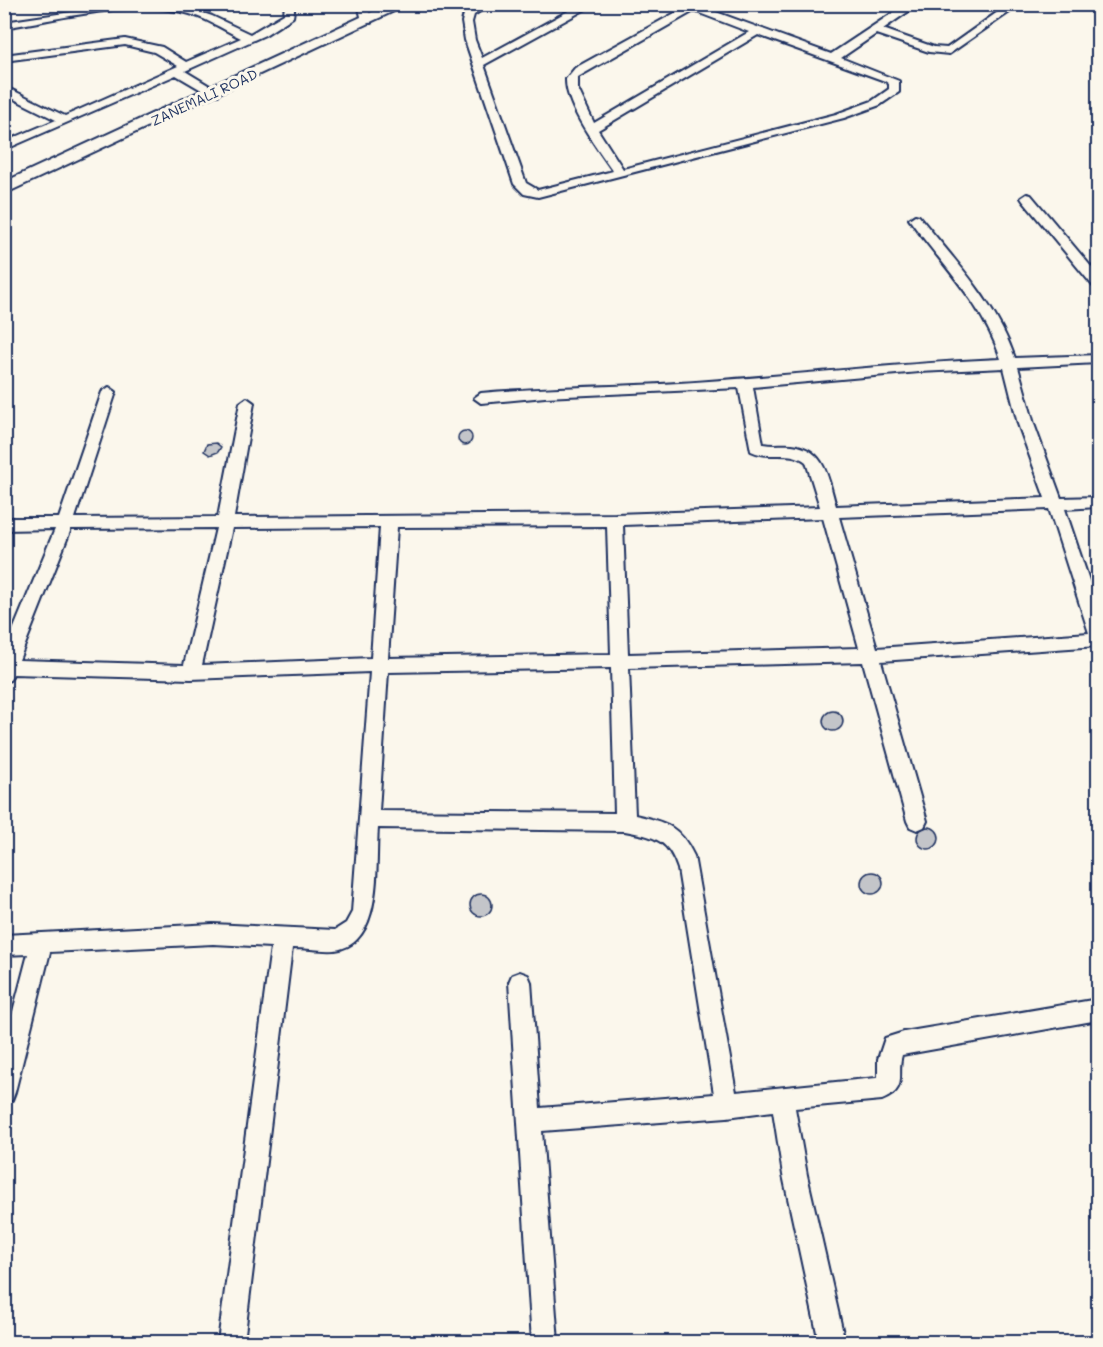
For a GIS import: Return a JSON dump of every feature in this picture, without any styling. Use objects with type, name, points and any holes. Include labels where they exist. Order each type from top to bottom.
[{"type":"street","points":[[4,147],[250,38],[281,22],[289,15],[290,4]]},
{"type":"street","points":[[363,4],[368,21]]},
{"type":"street","name":"ZANEMALI ROAD","points":[[4,189],[402,4]]},
{"type":"street","points":[[486,4],[469,14],[467,22],[478,64],[520,184],[525,191],[543,193],[840,116],[876,103],[895,90],[895,83],[695,7],[579,70],[574,75],[571,82],[573,91],[592,129],[619,172]]},
{"type":"street","points":[[478,64],[590,4]]},
{"type":"street","points":[[833,58],[914,4]]},
{"type":"street","points":[[875,30],[933,51],[949,51],[1016,4]]},
{"type":"street","points":[[4,25],[98,11],[157,6],[184,9],[250,38]]},
{"type":"street","points":[[592,129],[756,32]]},
{"type":"street","points":[[4,58],[125,42],[142,43],[164,50],[181,69],[214,93]]},
{"type":"street","points":[[4,89],[65,120]]},
{"type":"street","points":[[1027,198],[1098,283]]},
{"type":"street","points":[[109,392],[65,524],[6,670],[191,672],[379,665],[871,655],[1098,637],[1079,568],[1016,394],[1010,362],[989,317],[915,219]]},
{"type":"street","points":[[481,398],[545,392],[623,391],[745,383],[919,367],[1098,358]]},
{"type":"street","points":[[745,383],[756,447],[762,450],[803,451],[809,454],[816,464],[917,821]]},
{"type":"street","points":[[191,672],[225,523],[247,403]]},
{"type":"street","points":[[4,524],[615,520],[1098,502]]},
{"type":"street","points":[[4,945],[213,934],[335,940],[346,938],[353,932],[362,912],[389,520]]},
{"type":"street","points":[[615,520],[625,822]]},
{"type":"street","points":[[368,819],[625,822],[656,828],[674,837],[683,850],[727,1105]]},
{"type":"street","points":[[231,1342],[283,939]]},
{"type":"street","points":[[4,1092],[42,942]]},
{"type":"street","points":[[520,982],[546,1342]]},
{"type":"street","points":[[531,1120],[727,1105],[882,1089],[890,1080],[890,1052],[893,1046],[904,1042],[1098,1010]]},
{"type":"street","points":[[782,1098],[795,1175],[832,1342]]},
{"type":"building","points":[[462,431],[468,431],[472,438],[468,445],[462,445],[458,441],[458,435]]},
{"type":"building","points":[[216,443],[221,447],[218,452],[210,455],[204,451],[207,444]]},
{"type":"building","points":[[833,711],[840,714],[843,721],[840,728],[833,731],[826,728],[823,721],[826,714]]},
{"type":"building","points":[[928,827],[936,830],[939,838],[936,846],[928,849],[920,846],[917,838],[920,830]]},
{"type":"building","points":[[872,872],[880,875],[883,883],[880,891],[872,894],[864,891],[861,883],[864,875]]},
{"type":"building","points":[[481,894],[489,897],[492,905],[489,913],[481,916],[473,913],[470,905],[473,897]]}]
